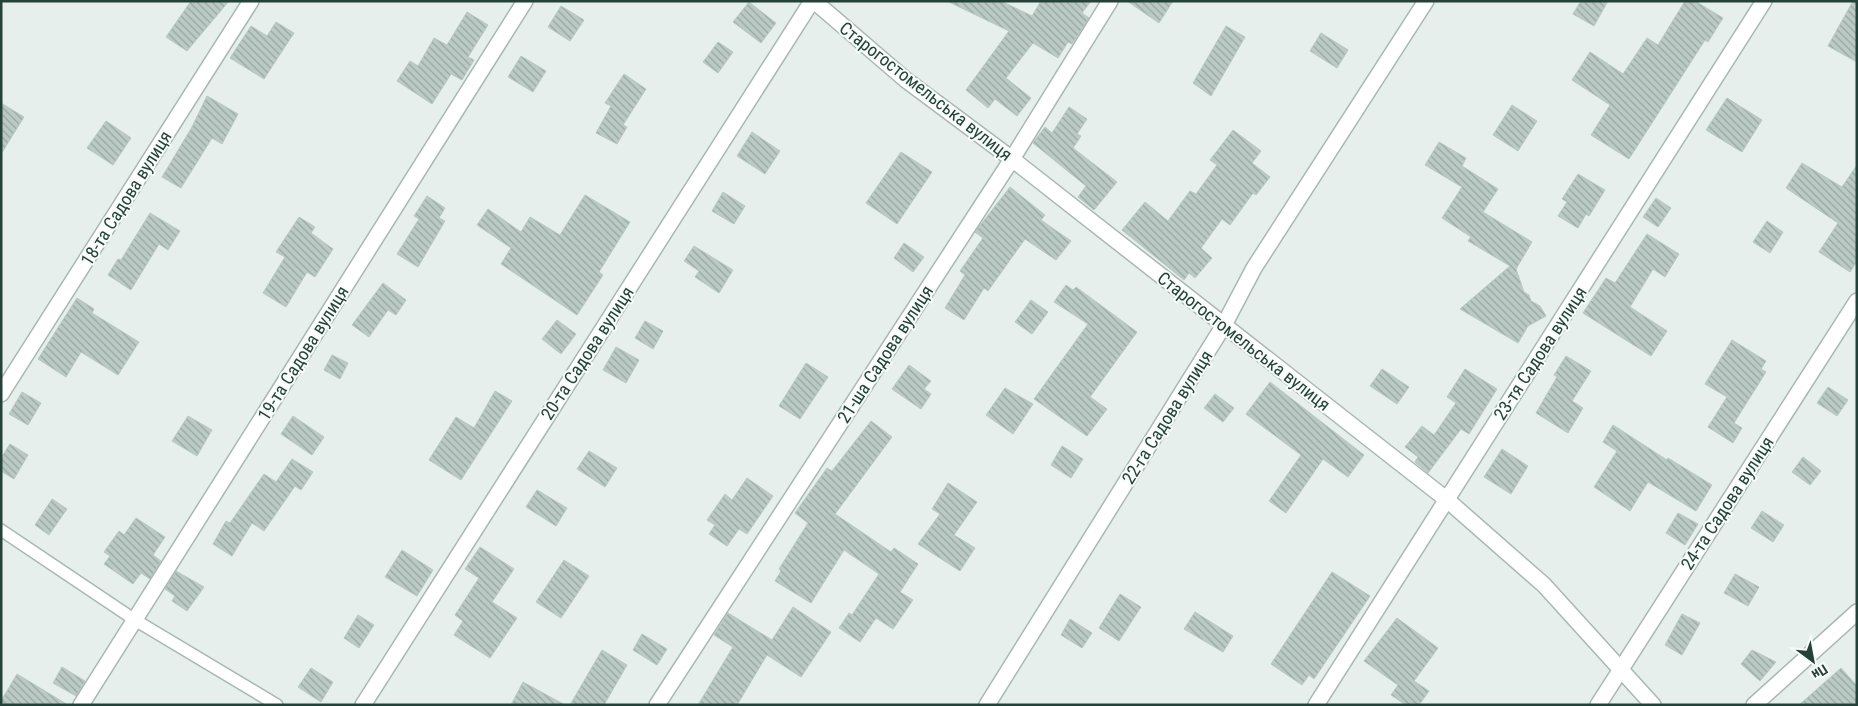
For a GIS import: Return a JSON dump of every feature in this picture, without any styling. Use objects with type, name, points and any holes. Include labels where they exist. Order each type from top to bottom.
[{"type":"street","name":"18-та Садова вулиця","points":[[1,394],[251,1]]},
{"type":"street","name":"19-та Садова вулиця","points":[[81,705],[525,1]]},
{"type":"street","name":"Старогостомельська вулиця","points":[[813,1],[906,80],[1012,159],[1446,499],[1544,584],[1653,705]]},
{"type":"street","name":"20-та Садова вулиця","points":[[363,705],[813,1]]},
{"type":"street","name":"21-ша Садова вулиця","points":[[657,705],[1012,159],[1110,1]]},
{"type":"street","name":"22-га Садова вулиця","points":[[987,705],[1224,325],[1254,268],[1426,1]]},
{"type":"street","name":"23-тя Садова вулиця","points":[[1316,705],[1764,1]]},
{"type":"street","name":"24-та Садова вулиця","points":[[1598,705],[1857,301]]},
{"type":"street","points":[[1754,705],[1857,612]]},
{"type":"lane","points":[[1,530],[134,620],[277,705]]},
{"type":"building","points":[[191,1],[229,1],[187,51],[166,37]]},
{"type":"building","points":[[947,1],[1001,1],[1032,16],[1041,1],[1091,1],[1082,13],[1089,18],[1072,44],[1068,42],[1058,58],[1033,43],[1006,78],[1031,98],[1017,116],[995,99],[988,108],[966,90],[1009,31]]},
{"type":"building","points":[[1127,1],[1173,1],[1159,23]]},
{"type":"building","points":[[1581,1],[1608,1],[1594,26],[1573,14]]},
{"type":"building","points":[[1685,1],[1695,1],[1723,18],[1708,42],[1705,40],[1629,159],[1591,135],[1610,105],[1572,80],[1590,52],[1623,74],[1647,38],[1658,45]]},
{"type":"building","points":[[1853,1],[1857,1],[1857,62],[1828,46]]},
{"type":"building","points":[[749,2],[776,23],[761,43],[733,22]]},
{"type":"building","points":[[561,6],[584,20],[570,41],[548,27]]},
{"type":"building","points":[[467,12],[488,25],[468,57],[474,60],[462,80],[451,74],[432,104],[397,81],[410,61],[418,66],[434,38],[447,45]]},
{"type":"building","points":[[276,22],[294,33],[264,79],[230,58],[251,26],[267,36]]},
{"type":"building","points":[[1226,26],[1245,37],[1211,96],[1193,83]]},
{"type":"building","points":[[1321,33],[1348,50],[1337,68],[1310,51]]},
{"type":"building","points":[[718,42],[733,52],[718,73],[703,62]]},
{"type":"building","points":[[521,56],[546,71],[533,92],[508,77]]},
{"type":"building","points":[[624,74],[646,89],[623,125],[627,127],[617,144],[596,133],[611,106],[605,103]]},
{"type":"building","points":[[207,96],[238,114],[222,144],[212,138],[181,188],[162,177],[192,127]]},
{"type":"building","points":[[1727,98],[1762,120],[1742,152],[1706,130]]},
{"type":"building","points":[[1,103],[24,117],[1,154]]},
{"type":"building","points":[[1512,105],[1537,121],[1518,151],[1493,135]]},
{"type":"building","points":[[1069,107],[1087,119],[1077,134],[1081,136],[1073,148],[1117,182],[1094,210],[1078,197],[1086,186],[1033,143],[1045,127],[1052,133]]},
{"type":"building","points":[[106,121],[131,138],[113,165],[87,148]]},
{"type":"building","points":[[1233,130],[1261,151],[1252,163],[1270,177],[1256,195],[1253,193],[1230,225],[1222,219],[1201,248],[1212,258],[1195,278],[1189,273],[1184,280],[1122,230],[1145,202],[1168,221],[1190,191],[1196,194],[1217,165],[1210,160]]},
{"type":"building","points":[[752,132],[780,151],[765,174],[737,156]]},
{"type":"building","points":[[1439,142],[1466,158],[1462,166],[1498,189],[1483,212],[1532,242],[1516,269],[1524,292],[1529,295],[1531,301],[1540,306],[1546,316],[1528,326],[1518,343],[1460,309],[1510,266],[1468,241],[1471,237],[1442,218],[1462,187],[1425,165]]},
{"type":"building","points":[[901,152],[932,172],[897,224],[866,203]]},
{"type":"building","points":[[1802,163],[1842,187],[1857,165],[1857,261],[1850,272],[1819,252],[1838,223],[1786,188]]},
{"type":"building","points":[[1578,174],[1605,190],[1589,216],[1586,214],[1578,228],[1558,216],[1567,202],[1562,199]]},
{"type":"building","points":[[1010,187],[1045,215],[1041,220],[1071,241],[1056,260],[1025,239],[988,291],[984,288],[964,320],[945,308],[965,275],[960,271],[983,238],[975,232]]},
{"type":"building","points":[[723,192],[745,206],[734,224],[712,211]]},
{"type":"building","points":[[585,195],[630,222],[599,272],[603,275],[577,315],[501,264],[511,248],[477,225],[488,209],[521,232],[530,217],[560,235]]},
{"type":"building","points":[[427,196],[445,208],[439,218],[445,221],[418,267],[397,254],[419,219],[414,216]]},
{"type":"building","points":[[1656,198],[1671,208],[1658,227],[1643,217]]},
{"type":"building","points":[[150,213],[180,231],[168,250],[159,244],[131,290],[108,275],[118,259],[121,260]]},
{"type":"building","points":[[299,217],[315,227],[311,233],[333,249],[315,277],[307,272],[286,307],[263,293],[285,257],[276,252]]},
{"type":"building","points":[[1767,221],[1783,232],[1770,253],[1753,242]]},
{"type":"building","points":[[1647,234],[1679,254],[1665,277],[1653,269],[1630,307],[1667,331],[1651,356],[1583,313],[1606,278],[1615,283]]},
{"type":"building","points":[[904,243],[924,257],[913,272],[894,258]]},
{"type":"building","points":[[694,246],[733,270],[719,293],[695,277],[699,271],[684,261]]},
{"type":"building","points":[[383,283],[406,300],[396,315],[388,310],[369,337],[352,325]]},
{"type":"building","points":[[1066,285],[1073,290],[1076,287],[1137,332],[1090,397],[1107,409],[1087,436],[1034,399],[1088,324],[1054,302]]},
{"type":"building","points":[[77,298],[94,309],[92,313],[139,342],[118,375],[81,352],[66,377],[38,359]]},
{"type":"building","points":[[1031,300],[1048,312],[1032,334],[1015,322]]},
{"type":"building","points":[[557,320],[576,334],[561,354],[542,339]]},
{"type":"building","points":[[645,321],[663,331],[653,349],[635,338]]},
{"type":"building","points":[[1732,340],[1766,361],[1761,369],[1766,372],[1734,423],[1742,428],[1733,443],[1708,427],[1727,397],[1705,384]]},
{"type":"building","points":[[616,347],[639,360],[626,383],[603,370]]},
{"type":"building","points":[[332,355],[348,363],[340,379],[324,370]]},
{"type":"building","points":[[1566,356],[1591,371],[1572,401],[1583,408],[1568,433],[1536,413],[1557,377],[1554,375]]},
{"type":"building","points":[[806,363],[828,377],[800,419],[779,406]]},
{"type":"building","points":[[909,365],[931,381],[924,389],[931,394],[921,409],[892,389]]},
{"type":"building","points":[[1382,369],[1409,387],[1397,404],[1370,386]]},
{"type":"building","points":[[1465,369],[1497,389],[1469,434],[1461,429],[1428,473],[1415,462],[1418,457],[1405,447],[1422,426],[1434,435],[1456,403],[1447,397]]},
{"type":"building","points":[[1270,382],[1364,455],[1348,477],[1323,459],[1286,513],[1269,501],[1301,455],[1246,414]]},
{"type":"building","points":[[1828,387],[1848,400],[1837,416],[1817,403]]},
{"type":"building","points":[[1005,388],[1033,404],[1013,434],[986,415]]},
{"type":"building","points":[[495,391],[512,401],[461,480],[429,460],[456,417],[474,428]]},
{"type":"building","points":[[22,392],[41,403],[28,425],[9,414]]},
{"type":"building","points":[[1215,394],[1234,408],[1223,422],[1204,408]]},
{"type":"building","points":[[188,416],[212,430],[197,456],[172,441]]},
{"type":"building","points":[[293,416],[324,437],[312,455],[281,434]]},
{"type":"building","points":[[871,421],[892,437],[835,514],[891,552],[894,548],[918,564],[900,592],[913,600],[893,629],[876,618],[860,642],[839,628],[849,613],[852,615],[879,574],[844,550],[811,603],[775,581],[781,571],[779,569],[808,523],[795,513],[827,468],[832,471]]},
{"type":"building","points":[[1613,425],[1667,460],[1668,458],[1712,485],[1696,511],[1648,482],[1630,511],[1594,487],[1617,451],[1603,442]]},
{"type":"building","points":[[10,444],[28,455],[14,479],[1,471],[1,458]]},
{"type":"building","points":[[1062,446],[1083,459],[1071,478],[1051,465]]},
{"type":"building","points":[[1502,449],[1528,466],[1511,494],[1484,477]]},
{"type":"building","points":[[589,451],[617,468],[605,487],[577,469]]},
{"type":"building","points":[[1803,457],[1821,471],[1810,485],[1792,472]]},
{"type":"building","points":[[292,459],[313,472],[301,490],[295,486],[264,531],[252,523],[232,556],[213,544],[226,521],[230,523],[264,474],[276,482]]},
{"type":"building","points":[[747,478],[773,496],[747,534],[739,529],[727,546],[709,534],[715,525],[707,520],[725,494],[732,500]]},
{"type":"building","points":[[948,483],[977,502],[954,535],[975,548],[960,571],[918,544],[940,514],[932,509]]},
{"type":"building","points":[[537,490],[567,508],[556,526],[526,507]]},
{"type":"building","points":[[52,499],[67,509],[49,535],[35,525]]},
{"type":"building","points":[[1762,511],[1784,525],[1773,542],[1751,528]]},
{"type":"building","points":[[1678,513],[1698,524],[1685,545],[1666,533]]},
{"type":"building","points":[[136,518],[165,537],[153,555],[161,561],[150,579],[141,573],[133,584],[104,564],[110,556],[104,552],[119,531],[124,535]]},
{"type":"building","points":[[480,547],[514,569],[492,602],[517,618],[490,658],[454,635],[463,621],[455,615],[479,578],[465,569]]},
{"type":"building","points":[[402,550],[433,570],[417,596],[385,577]]},
{"type":"building","points":[[564,560],[589,576],[561,618],[536,602]]},
{"type":"building","points":[[176,571],[204,587],[187,611],[172,601],[175,596],[165,589]]},
{"type":"building","points":[[1332,572],[1370,596],[1314,679],[1309,675],[1302,685],[1271,664]]},
{"type":"building","points":[[1735,574],[1759,587],[1748,606],[1724,593]]},
{"type":"building","points":[[1120,594],[1141,607],[1119,641],[1099,628]]},
{"type":"building","points":[[793,607],[831,632],[801,677],[767,655],[737,705],[698,705],[733,647],[714,635],[728,613],[772,640]]},
{"type":"building","points":[[1195,612],[1233,636],[1223,652],[1184,629]]},
{"type":"building","points":[[1682,614],[1700,623],[1682,655],[1665,645]]},
{"type":"building","points":[[358,615],[374,625],[359,648],[344,638]]},
{"type":"building","points":[[1397,618],[1438,648],[1414,681],[1429,691],[1419,705],[1406,705],[1391,695],[1398,685],[1364,661]]},
{"type":"building","points":[[1070,619],[1092,633],[1082,648],[1061,635]]},
{"type":"building","points":[[642,634],[667,649],[657,665],[633,650]]},
{"type":"building","points":[[602,650],[627,665],[604,705],[570,705]]},
{"type":"building","points":[[1752,650],[1776,662],[1760,681],[1741,664]]},
{"type":"building","points":[[62,667],[85,681],[76,696],[53,683]]},
{"type":"building","points":[[311,668],[333,682],[321,702],[298,687]]},
{"type":"building","points":[[1841,668],[1857,686],[1857,705],[1799,705]]},
{"type":"building","points":[[17,674],[68,705],[1,705],[1,701]]},
{"type":"building","points":[[523,682],[565,705],[511,705]]}]
